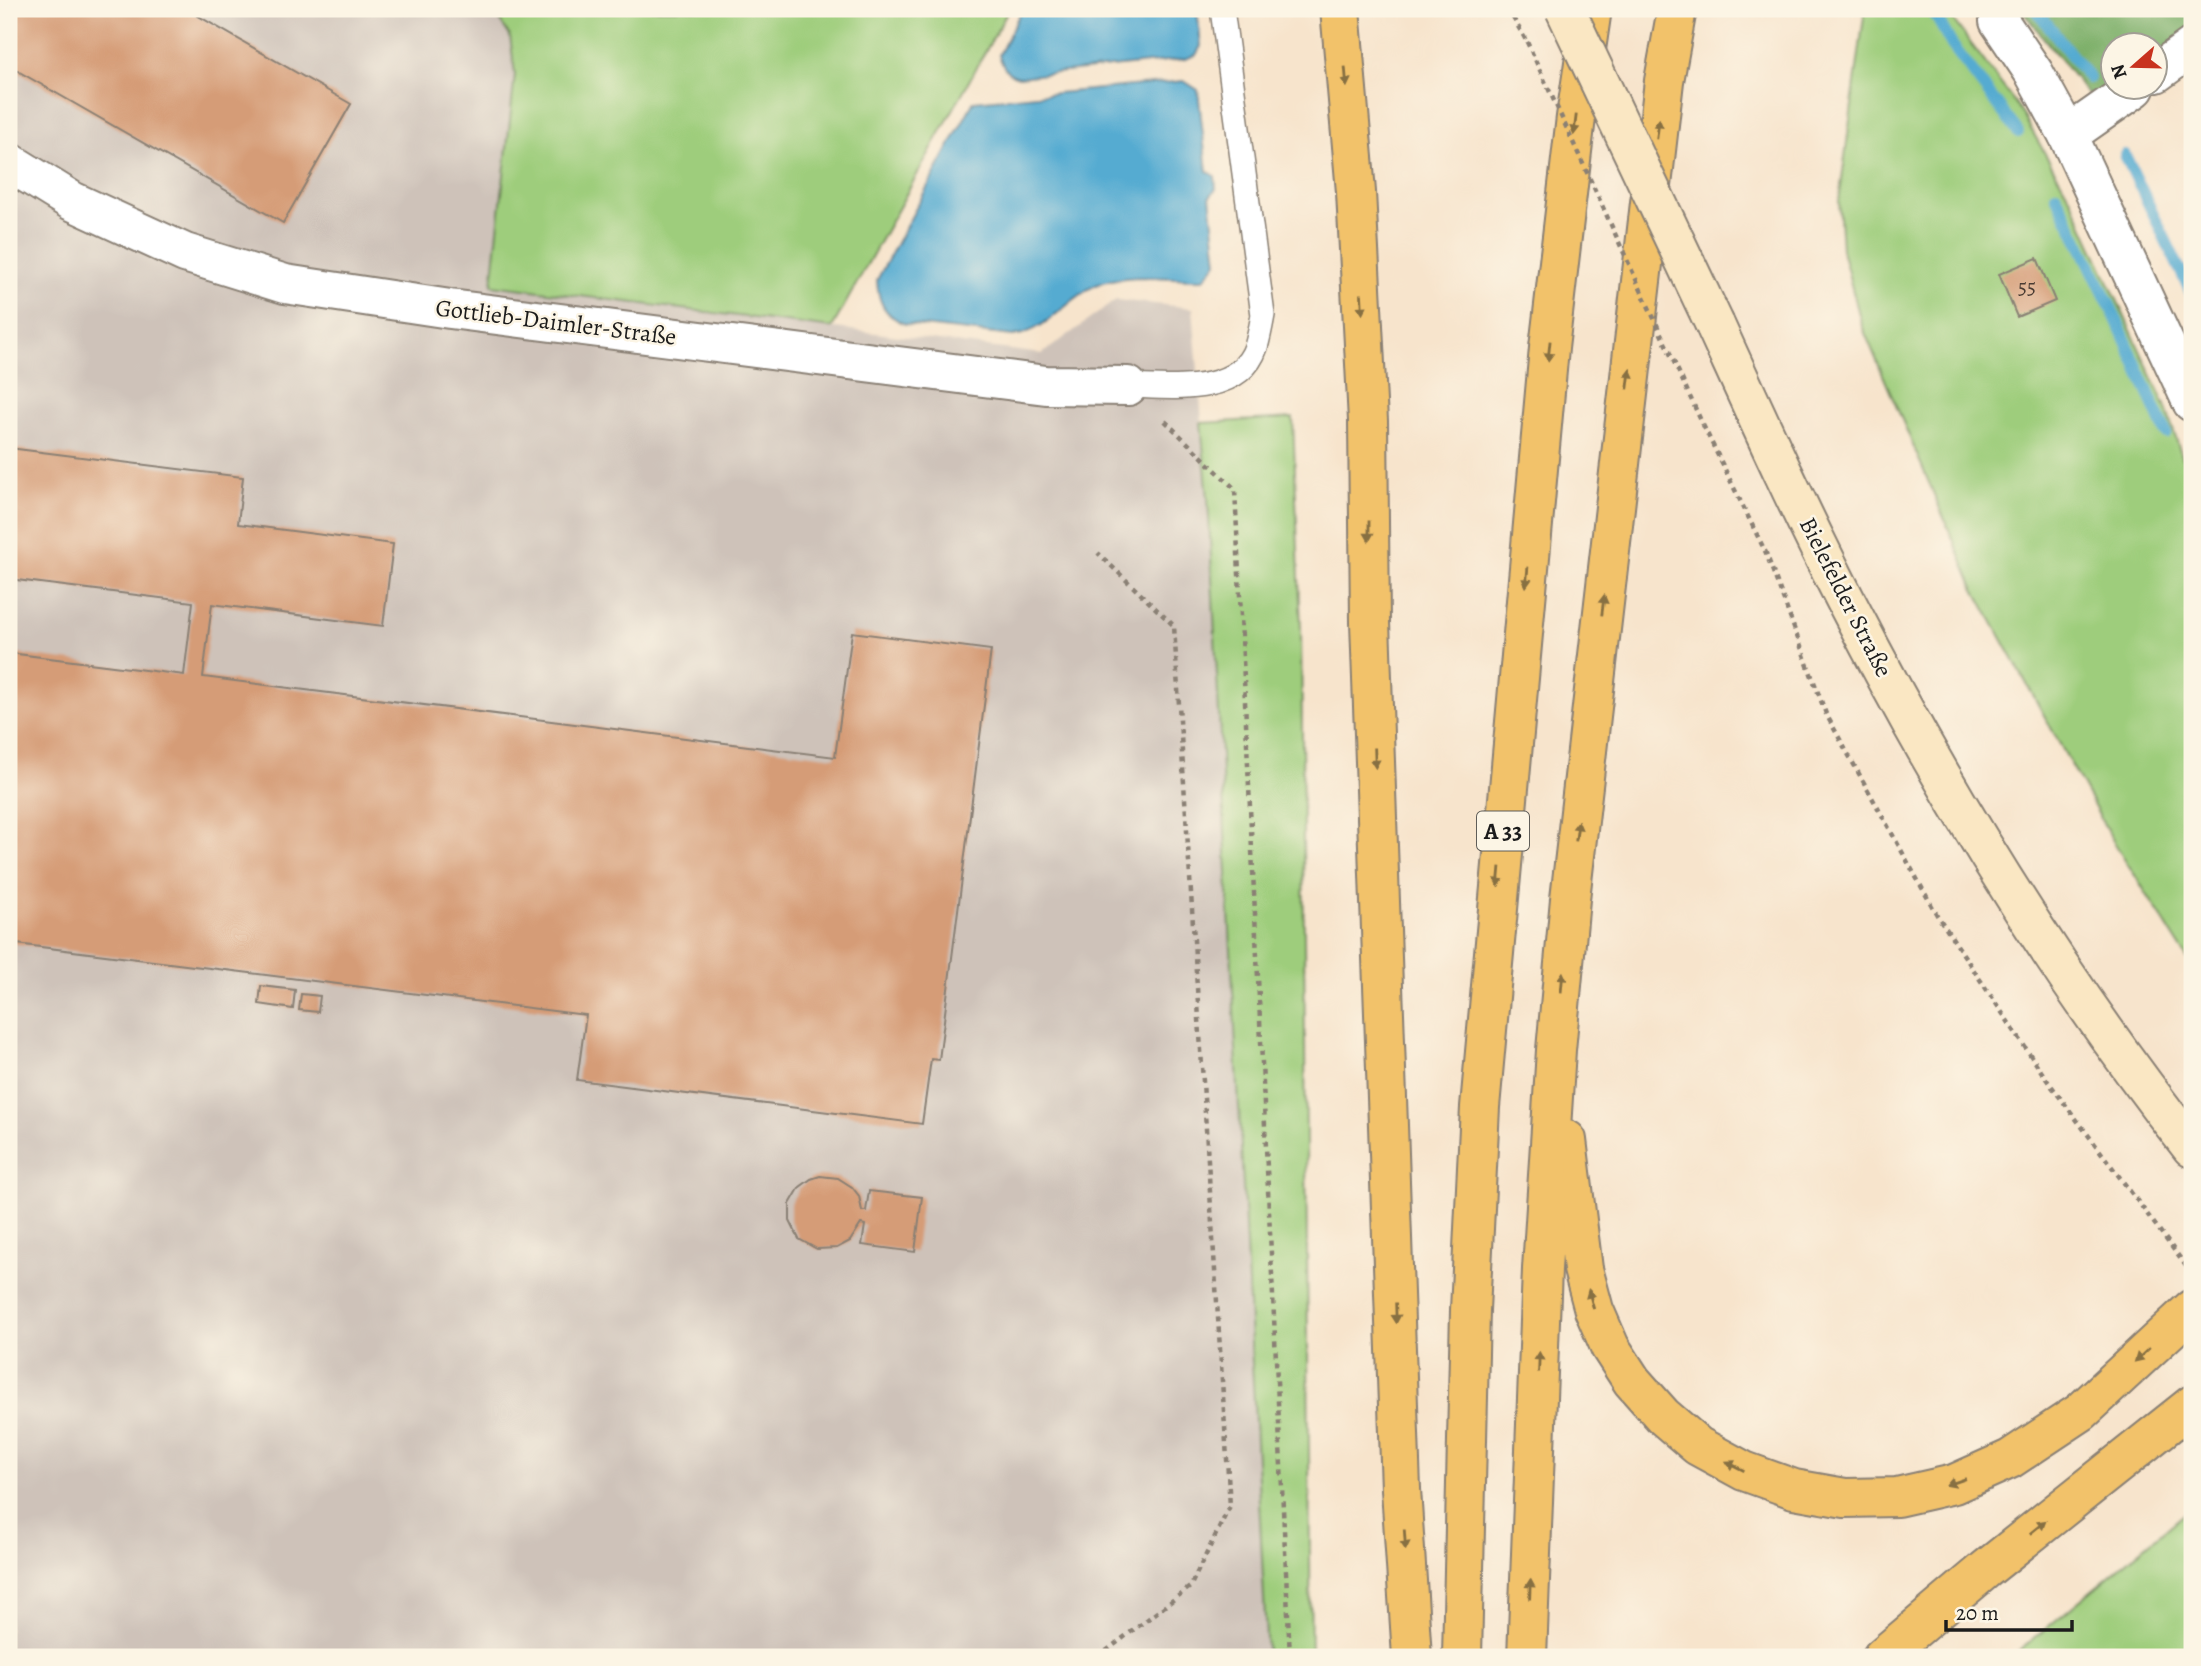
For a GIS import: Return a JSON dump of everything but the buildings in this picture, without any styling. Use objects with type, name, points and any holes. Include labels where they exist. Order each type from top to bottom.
[{"type":"highway","points":[[1340,9],[1356,192],[1368,421],[1370,622],[1401,1489],[1412,1657]]},
{"type":"highway","name":"A 33","points":[[1462,1657],[1470,1310],[1480,1107],[1549,348],[1576,117],[1592,9]]},
{"type":"highway","points":[[1527,1657],[1542,1269],[1556,1050],[1570,899],[1664,81],[1677,9]]},
{"type":"highway","points":[[1556,1050],[1583,1269],[1594,1310],[1610,1347],[1632,1381],[1663,1416],[1698,1446],[1744,1471],[1794,1489],[1845,1498],[1897,1497],[1954,1484],[2010,1460],[2081,1412],[2192,1309]]},
{"type":"highway","points":[[1882,1657],[1985,1570],[2192,1405]]},
{"type":"main road","name":"Bielefelder Straße","points":[[1565,9],[1788,485],[1847,604],[1967,818],[2068,979],[2192,1148]]},
{"type":"street","points":[[1999,21],[2034,73],[2068,135],[2192,402]]},
{"type":"street","points":[[2170,62],[2192,47]]},
{"type":"street","points":[[2068,135],[2115,102]]},
{"type":"street","name":"Gottlieb-Daimler-Straße","points":[[9,162],[72,201],[185,253],[285,284],[450,309],[1045,385],[1128,386]]},
{"type":"lane","points":[[1128,386],[1188,387],[1227,379],[1243,368],[1255,349],[1263,315],[1222,9]]},
{"type":"path","points":[[1508,9],[1527,42],[1703,425],[1766,553],[1825,714],[1937,915],[2047,1080],[2192,1275]]},
{"type":"path","points":[[1128,386],[1236,489],[1290,1657]]},
{"type":"path","points":[[1098,553],[1174,626],[1230,1506],[1190,1587],[1098,1657]]},
{"type":"shaded area","points":[[9,9],[492,9],[510,36],[515,74],[493,285],[1042,354],[1116,300],[1193,308],[1208,499],[1267,1657],[9,1657]]},
{"type":"green space","points":[[492,9],[1009,9],[832,328],[492,285],[515,74],[510,36]]},
{"type":"green space","points":[[1865,9],[1945,9],[2019,108],[2071,199],[2165,405],[2192,487],[2192,966],[2112,839],[1973,586],[1862,326],[1842,250],[1839,201]]},
{"type":"green space","points":[[2021,9],[2192,9],[2192,28],[2170,44],[2170,32],[2100,32],[2100,94],[2092,100]]},
{"type":"green space","points":[[1293,418],[1301,629],[1311,1657],[1267,1657],[1208,499],[1201,423]]},
{"type":"green space","points":[[2192,1507],[2192,1657],[2012,1657],[2019,1651]]},
{"type":"water","points":[[1022,9],[1197,9],[1201,46],[1196,55],[1185,59],[1019,77],[1006,69],[999,55]]},
{"type":"water","points":[[1184,81],[1198,90],[1207,171],[1215,176],[1216,189],[1210,196],[1217,262],[1204,279],[1134,277],[1107,281],[1085,291],[1037,328],[1013,336],[905,324],[887,312],[879,295],[877,280],[974,101]]},
{"type":"waterway","points":[[1932,9],[1952,45],[2018,132]]},
{"type":"waterway","points":[[2036,9],[2089,78]]},
{"type":"waterway","points":[[2125,155],[2192,295]]},
{"type":"waterway","points":[[2056,195],[2114,314],[2166,433]]}]
